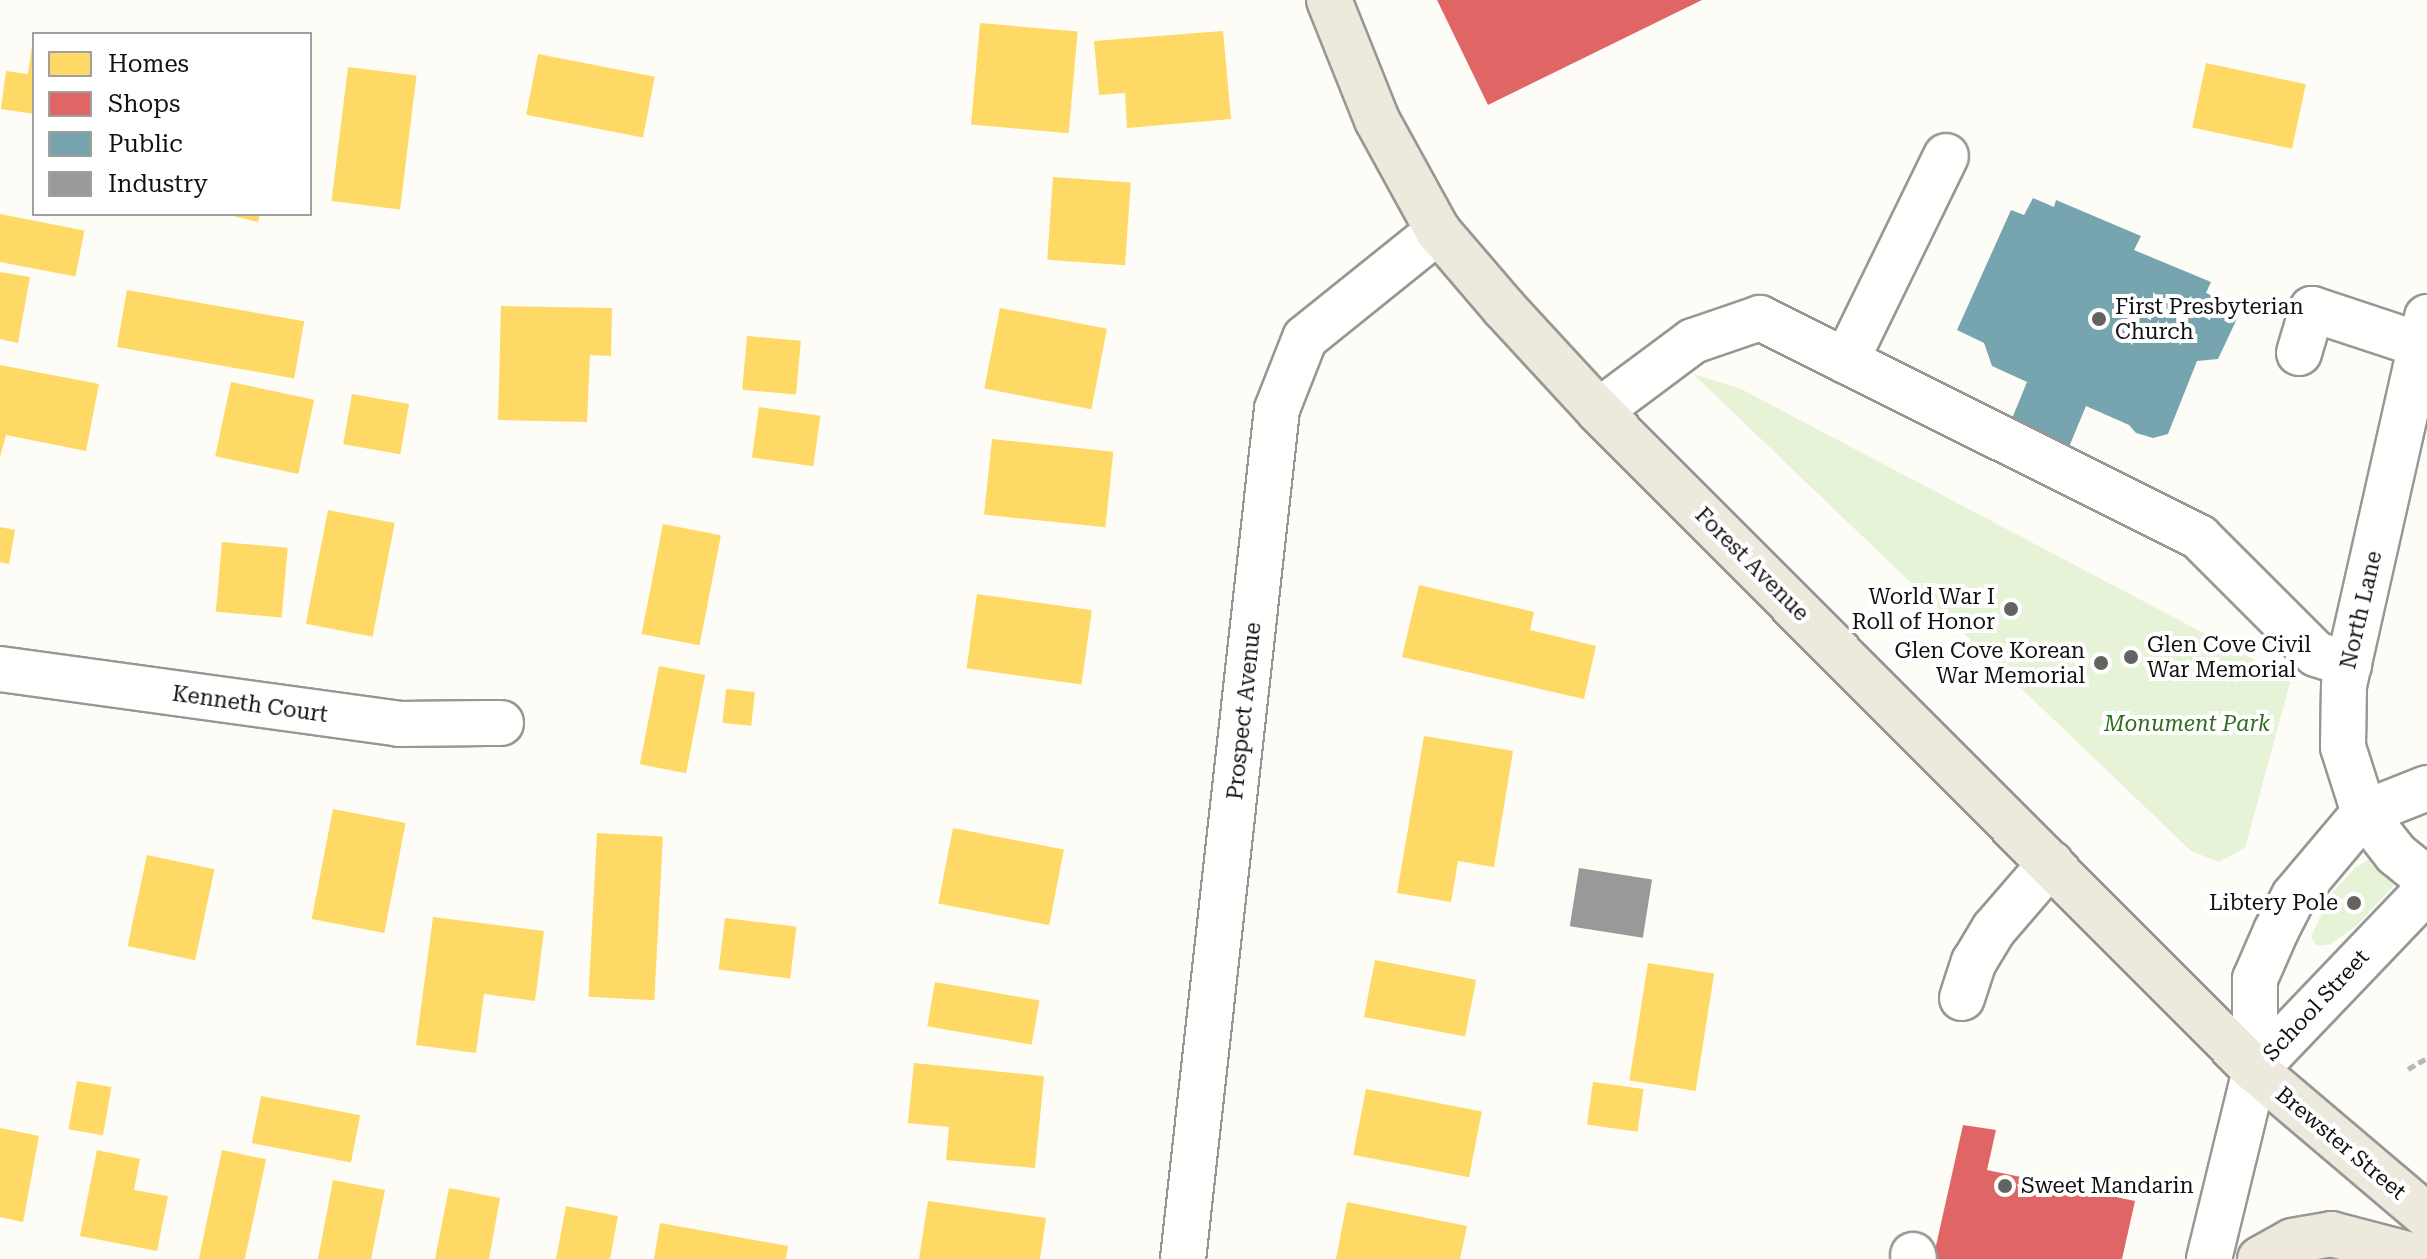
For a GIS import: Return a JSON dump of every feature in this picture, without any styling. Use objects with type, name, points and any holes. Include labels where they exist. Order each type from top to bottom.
[{"type":"main road","name":"Forest Avenue","points":[[1329,0],[1377,120],[1438,231],[1599,411],[2255,1070]]},
{"type":"main road","name":"Brewster Street","points":[[2255,1070],[2427,1216]]},
{"type":"main road","points":[[2260,1259],[2292,1241],[2331,1234],[2426,1259]]},
{"type":"street","points":[[1846,361],[1946,156]]},
{"type":"street","name":"Prospect Avenue","points":[[1183,1259],[1277,409],[1305,338],[1438,231]]},
{"type":"street","points":[[2299,353],[2312,309],[2424,331]]},
{"type":"street","points":[[1599,411],[1693,341],[1760,318],[2199,537],[2316,654],[2349,665]]},
{"type":"street","name":"North Lane","points":[[2424,331],[2349,665],[2343,747],[2364,813],[2396,854],[2427,879]]},
{"type":"street","name":"Kenneth Court","points":[[0,669],[399,724],[501,723]]},
{"type":"street","name":"School Street","points":[[2255,1070],[2255,979],[2294,896],[2364,813],[2427,788]]},
{"type":"street","points":[[1962,998],[1974,962],[1994,929],[2051,863]]},
{"type":"street","name":"School Street","points":[[2255,1070],[2427,890]]},
{"type":"street","points":[[2209,1259],[2255,1070]]},
{"type":"path","points":[[2408,1069],[2427,1058]]},
{"type":"green space","name":"Monument Park","points":[[1693,374],[1739,388],[2291,679],[2245,848],[2219,862],[2191,851]]},
{"type":"green space","points":[[2384,850],[2398,881],[2356,926],[2331,944],[2317,946],[2311,937],[2331,894],[2355,868]]},
{"type":"building: Homes","points":[[980,23],[1078,32],[1069,133],[971,125]]},
{"type":"building: Homes","points":[[1223,31],[1231,119],[1127,128],[1125,93],[1099,95],[1094,41]]},
{"type":"building: Homes","points":[[32,45],[32,114],[1,109],[6,71],[28,74]]},
{"type":"building: Homes","points":[[538,54],[655,77],[643,138],[526,115]]},
{"type":"building: Homes","points":[[2206,63],[2306,84],[2292,149],[2192,128]]},
{"type":"building: Homes","points":[[348,67],[416,75],[400,209],[332,201]]},
{"type":"building: Homes","points":[[1053,177],[1131,182],[1125,265],[1047,260]]},
{"type":"building: Homes","points":[[0,214],[84,230],[75,277],[0,262]]},
{"type":"building: Homes","points":[[233,216],[260,216],[258,222]]},
{"type":"building: Homes","points":[[0,272],[30,277],[18,343],[0,339]]},
{"type":"building: Homes","points":[[127,290],[304,321],[294,378],[117,347]]},
{"type":"building: Homes","points":[[501,306],[612,308],[611,356],[590,355],[587,422],[498,420]]},
{"type":"building: Homes","points":[[1000,308],[1107,329],[1091,409],[984,388]]},
{"type":"building: Homes","points":[[747,336],[801,341],[796,395],[742,390]]},
{"type":"building: Homes","points":[[0,365],[99,384],[86,451],[6,435],[0,457]]},
{"type":"building: Homes","points":[[231,382],[314,400],[298,474],[215,456]]},
{"type":"building: Homes","points":[[352,394],[409,404],[400,454],[343,444]]},
{"type":"building: Homes","points":[[759,407],[820,416],[813,466],[752,458]]},
{"type":"building: Homes","points":[[992,439],[1113,452],[1105,527],[984,515]]},
{"type":"building: Homes","points":[[328,510],[395,523],[373,637],[306,624]]},
{"type":"building: Homes","points":[[663,524],[721,535],[700,645],[642,634]]},
{"type":"building: Homes","points":[[0,527],[15,530],[9,564],[0,562]]},
{"type":"building: Homes","points":[[222,542],[288,548],[282,617],[216,612]]},
{"type":"building: Homes","points":[[1419,585],[1534,612],[1530,630],[1596,646],[1584,699],[1402,657]]},
{"type":"building: Homes","points":[[977,594],[1092,610],[1081,684],[967,668]]},
{"type":"building: Homes","points":[[659,666],[705,675],[686,773],[640,764]]},
{"type":"building: Homes","points":[[726,689],[755,692],[751,726],[722,723]]},
{"type":"building: Homes","points":[[1424,736],[1513,751],[1494,867],[1458,861],[1451,902],[1397,893]]},
{"type":"building: Homes","points":[[333,809],[406,823],[384,933],[312,919]]},
{"type":"building: Homes","points":[[953,828],[1064,850],[1049,925],[938,904]]},
{"type":"building: Homes","points":[[597,833],[663,836],[654,1000],[588,997]]},
{"type":"building: Homes","points":[[147,855],[214,869],[195,960],[128,946]]},
{"type":"building: Homes","points":[[433,917],[544,931],[535,1001],[484,994],[476,1053],[416,1045]]},
{"type":"building: Homes","points":[[725,918],[796,927],[790,978],[719,970]]},
{"type":"building: Homes","points":[[1375,960],[1476,980],[1465,1037],[1364,1017]]},
{"type":"building: Homes","points":[[1648,963],[1714,973],[1696,1091],[1629,1081]]},
{"type":"building: Homes","points":[[935,982],[1039,1000],[1032,1045],[927,1026]]},
{"type":"building: Homes","points":[[914,1063],[1044,1076],[1035,1168],[946,1160],[949,1127],[908,1123]]},
{"type":"building: Homes","points":[[77,1081],[111,1087],[103,1135],[68,1129]]},
{"type":"building: Homes","points":[[1593,1082],[1644,1089],[1638,1132],[1587,1125]]},
{"type":"building: Homes","points":[[1366,1089],[1482,1112],[1469,1177],[1353,1155]]},
{"type":"building: Homes","points":[[261,1096],[360,1115],[351,1162],[252,1143]]},
{"type":"building: Homes","points":[[0,1128],[39,1136],[23,1222],[0,1217]]},
{"type":"building: Homes","points":[[97,1150],[140,1159],[134,1190],[168,1196],[157,1251],[80,1236]]},
{"type":"building: Homes","points":[[222,1150],[266,1159],[245,1259],[199,1259]]},
{"type":"building: Homes","points":[[333,1180],[385,1190],[371,1259],[318,1259]]},
{"type":"building: Homes","points":[[449,1188],[500,1198],[489,1259],[435,1259]]},
{"type":"building: Homes","points":[[928,1201],[1046,1218],[1040,1259],[919,1259]]},
{"type":"building: Homes","points":[[1347,1202],[1467,1226],[1460,1259],[1336,1259]]},
{"type":"building: Homes","points":[[566,1206],[618,1216],[610,1259],[556,1259]]},
{"type":"building: Homes","points":[[660,1223],[788,1246],[786,1259],[654,1259]]},
{"type":"building: Shops","points":[[1437,0],[1702,0],[1488,105]]},
{"type":"building: Shops","name":"Sweet Mandarin","points":[[1963,1125],[1996,1130],[1987,1170],[2135,1201],[2122,1259],[1933,1259]]},
{"type":"building: Public","name":"First Presbyterian Church","points":[[2033,198],[2054,207],[2056,200],[2141,236],[2134,250],[2211,282],[2206,293],[2242,308],[2218,359],[2197,361],[2168,434],[2153,438],[2136,433],[2129,425],[2086,406],[2064,459],[2006,433],[2027,382],[1992,366],[1984,343],[1957,330],[2011,210],[2024,215]]},
{"type":"building: Industry","points":[[1579,868],[1652,880],[1643,938],[1570,926]]},
{"type":"place","name":"First Presbyterian Church","points":[[2099,319]]},
{"type":"place","name":"World War I Roll of Honor","points":[[2011,609]]},
{"type":"place","name":"Glen Cove Civil War Memorial","points":[[2131,657]]},
{"type":"place","name":"Glen Cove Korean War Memorial","points":[[2101,663]]},
{"type":"place","name":"Libtery Pole","points":[[2354,903]]},
{"type":"place","name":"Sweet Mandarin","points":[[2005,1186]]}]
